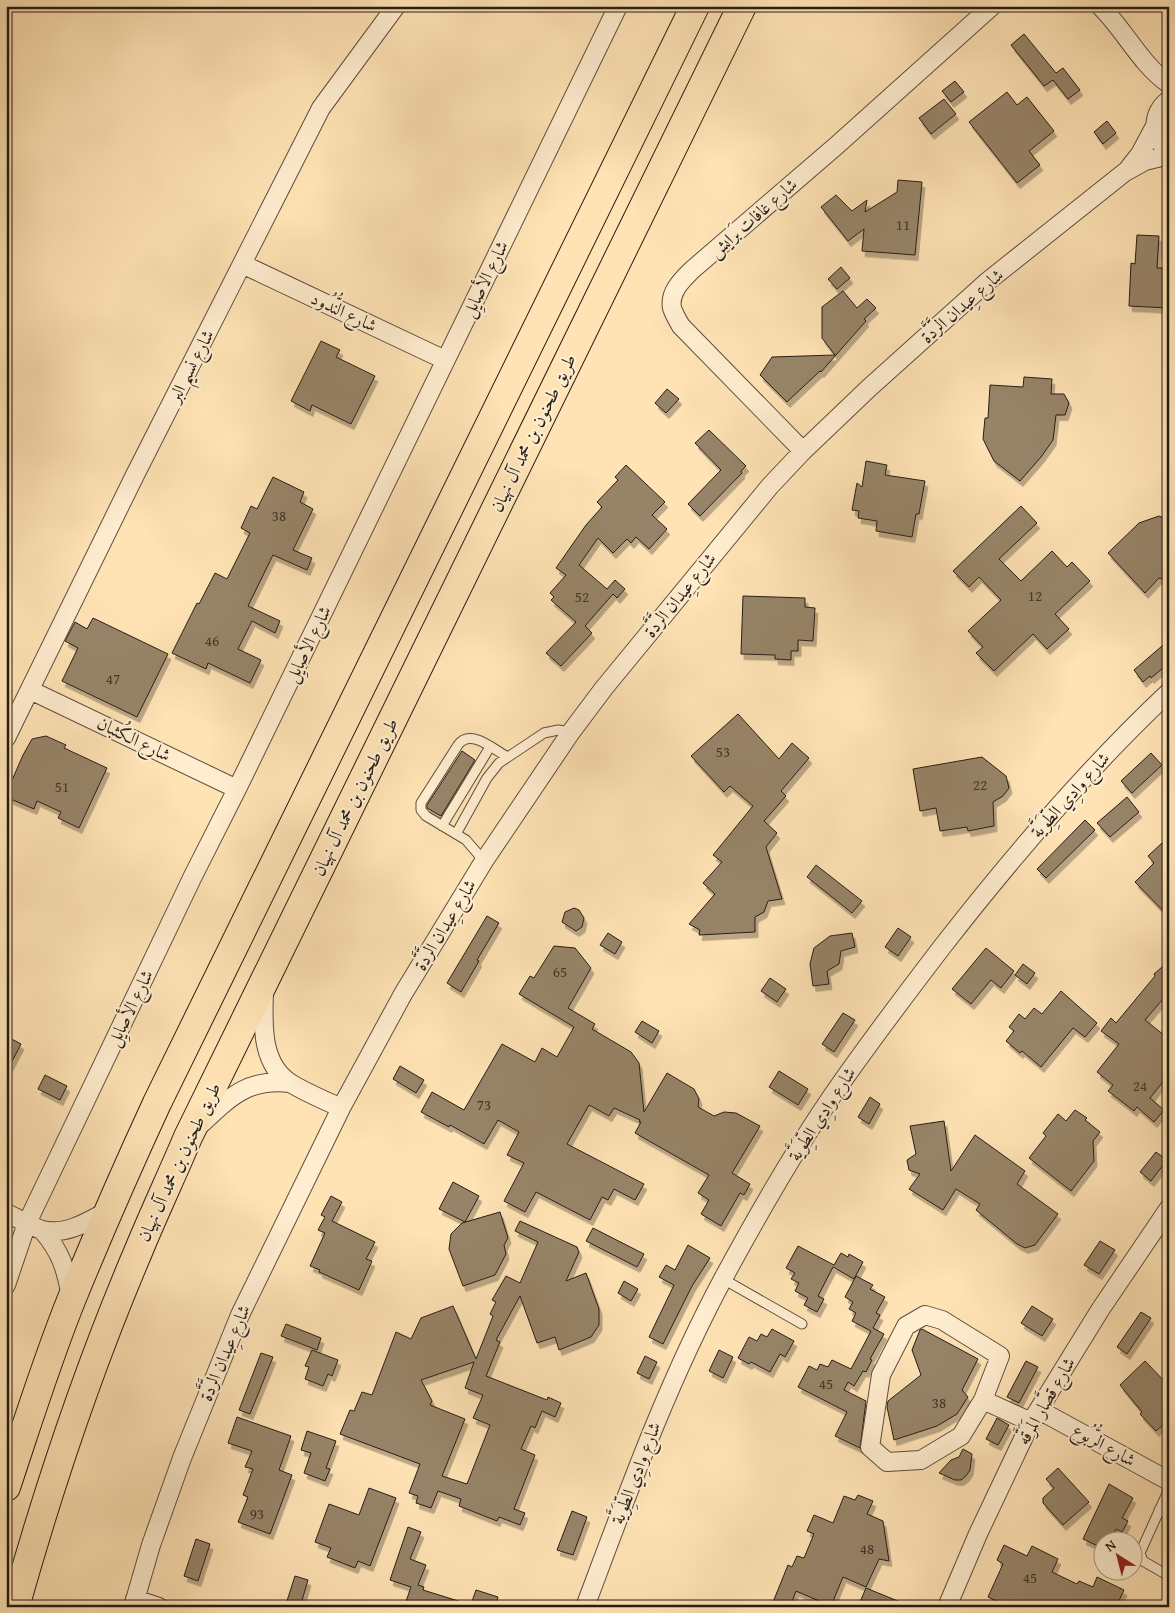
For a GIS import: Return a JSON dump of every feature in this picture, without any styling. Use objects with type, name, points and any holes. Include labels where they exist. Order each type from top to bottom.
[{"type":"main road","points":[[6,1487],[36,1396],[72,1299],[156,1103],[695,6]]},
{"type":"main road","name":"طريق طحنون بن محمد آل نهيان","points":[[15,1607],[41,1517],[84,1392],[138,1252],[188,1137],[742,6]]},
{"type":"street","name":"شارع نسيم البر","points":[[6,738],[135,475],[321,108],[396,6]]},
{"type":"street","name":"شارع الأصايِل","points":[[6,1285],[35,1226],[193,876],[618,6]]},
{"type":"street","name":"شارع غافات بَرايش","points":[[803,451],[681,326],[672,308],[676,289],[692,270],[836,146],[992,6]]},
{"type":"street","points":[[1100,6],[1114,19],[1150,70],[1161,112],[1156,134],[1169,153]]},
{"type":"street","points":[[1150,70],[1169,84]]},
{"type":"street","name":"شارع عِيدان الرَّدَّة","points":[[1125,172],[1140,154],[1161,112]]},
{"type":"street","name":"شارع عِيدان الرَّدَّة","points":[[134,1603],[182,1458],[240,1315],[340,1108],[403,994],[484,861],[571,732],[604,688],[758,501],[803,451],[988,282],[1125,172],[1145,161],[1169,153]]},
{"type":"street","name":"شارع النُّدُود","points":[[242,264],[445,360]]},
{"type":"street","name":"شارع الكُثبان","points":[[30,690],[237,789]]},
{"type":"street","name":"شارع وادِي الطِّوَيَّة","points":[[585,1607],[641,1456],[680,1367],[723,1279],[773,1190],[822,1112],[885,1022],[979,900],[1060,804],[1144,715],[1169,692]]},
{"type":"street","points":[[264,984],[264,1034],[266,1048],[280,1073],[290,1083]]},
{"type":"street","points":[[188,1137],[227,1099],[238,1091],[263,1083],[277,1081],[290,1083],[340,1108]]},
{"type":"street","name":"شارع قصَّار المَرَقَّه","points":[[947,1607],[978,1534],[1035,1416],[1100,1310],[1169,1208]]},
{"type":"street","points":[[6,1213],[35,1226],[54,1230],[76,1227],[109,1210]]},
{"type":"street","points":[[35,1226],[50,1239],[62,1260],[72,1299]]},
{"type":"street","points":[[925,1315],[942,1320],[1000,1356],[983,1400],[961,1436],[920,1460],[886,1462],[870,1447],[880,1375],[906,1326],[925,1315]]},
{"type":"street","name":"شارع الرُّبُوع","points":[[983,1400],[1035,1416],[1169,1481]]},
{"type":"street","points":[[134,1603],[159,1607]]},
{"type":"lane","points":[[456,834],[487,778],[506,756],[544,733],[558,730],[571,732]]},
{"type":"lane","points":[[484,861],[470,844],[423,814],[420,806],[460,741],[468,737],[472,738],[506,756]]},
{"type":"lane","points":[[442,826],[490,747]]},
{"type":"lane","points":[[723,1279],[802,1324]]},
{"type":"lane","points":[[1169,1489],[1140,1552],[1141,1557],[1147,1564],[1169,1576]]},
{"type":"lane","points":[[1159,1510],[1169,1515]]},
{"type":"building","points":[[1024,34],[1056,73],[1063,68],[1080,90],[1068,99],[1053,80],[1044,86],[1011,45]]},
{"type":"building","points":[[955,81],[964,92],[951,102],[942,91]]},
{"type":"building","points":[[1007,92],[1017,105],[1027,97],[1054,131],[1029,151],[1040,165],[1017,183],[969,122]]},
{"type":"building","points":[[944,99],[956,114],[931,134],[919,118]]},
{"type":"building","points":[[1107,121],[1116,133],[1103,144],[1094,132]]},
{"type":"building","points":[[898,180],[922,182],[915,255],[862,251],[864,229],[848,241],[821,207],[836,195],[852,211],[867,200],[865,212],[897,192]]},
{"type":"building","points":[[1137,235],[1159,236],[1157,268],[1169,268],[1169,308],[1129,306],[1131,263],[1135,264]]},
{"type":"building","points":[[841,267],[850,278],[837,289],[828,279]]},
{"type":"building","points":[[843,291],[857,308],[867,299],[876,308],[864,319],[866,321],[821,372],[787,402],[760,375],[772,357],[835,355],[822,338],[822,307]]},
{"type":"building","points":[[321,341],[340,350],[336,357],[375,376],[351,424],[312,405],[310,411],[291,401]]},
{"type":"building","points":[[1024,377],[1052,379],[1051,394],[1064,394],[1069,403],[1065,415],[1056,415],[1053,440],[1020,481],[994,461],[983,439],[985,418],[988,418],[990,385],[1023,387]]},
{"type":"building","points":[[667,389],[679,399],[666,413],[655,403]]},
{"type":"building","points":[[709,430],[746,466],[741,471],[742,473],[700,516],[688,504],[721,470],[695,443]]},
{"type":"building","points":[[866,461],[887,465],[885,475],[925,481],[919,514],[916,514],[912,537],[876,531],[877,521],[858,518],[859,511],[852,510],[857,483],[862,487]]},
{"type":"building","points":[[626,465],[665,502],[652,515],[667,529],[649,549],[636,537],[631,543],[627,539],[613,553],[598,538],[579,565],[607,589],[615,580],[625,589],[617,598],[613,594],[585,626],[592,633],[561,666],[546,653],[576,622],[551,600],[554,597],[550,593],[566,575],[556,568],[586,525],[602,507],[597,502],[618,480],[615,477]]},
{"type":"building","points":[[273,477],[304,492],[300,502],[313,509],[293,550],[312,558],[307,570],[273,555],[248,606],[280,621],[275,633],[252,621],[238,649],[261,660],[250,683],[208,663],[206,669],[172,653],[197,603],[199,604],[215,573],[227,579],[250,533],[241,528],[251,506],[257,509]]},
{"type":"building","points":[[1021,506],[1037,523],[999,559],[1021,581],[1052,551],[1067,567],[1072,562],[1090,581],[1055,614],[1069,629],[1047,649],[1033,634],[994,671],[976,653],[983,647],[968,631],[1001,600],[979,577],[969,587],[953,571]]},
{"type":"building","points":[[1159,516],[1169,520],[1169,581],[1159,578],[1145,593],[1108,553],[1139,523]]},
{"type":"building","points":[[743,596],[805,598],[805,607],[815,608],[813,641],[798,640],[798,651],[791,651],[791,660],[775,659],[775,655],[741,654]]},
{"type":"building","points":[[93,618],[168,654],[137,717],[62,681],[78,648],[65,641],[75,622],[87,629]]},
{"type":"building","points":[[1169,640],[1169,663],[1143,682],[1134,670]]},
{"type":"building","points":[[738,714],[779,759],[792,743],[809,758],[781,791],[786,796],[764,821],[777,833],[766,847],[782,899],[768,901],[764,912],[755,917],[755,932],[699,935],[700,930],[689,924],[715,894],[703,883],[722,862],[713,855],[753,806],[730,786],[724,792],[691,756]]},
{"type":"building","points":[[46,736],[66,745],[64,748],[107,768],[79,828],[58,818],[61,812],[37,801],[34,809],[6,797],[23,755],[32,739]]},
{"type":"building","points":[[462,751],[475,760],[441,816],[427,808],[427,805]]},
{"type":"building","points":[[1151,753],[1162,765],[1132,793],[1121,781]]},
{"type":"building","points":[[982,757],[1006,776],[1009,788],[1003,796],[993,802],[994,826],[968,831],[967,827],[940,831],[936,808],[920,811],[913,769]]},
{"type":"building","points":[[1127,797],[1139,812],[1110,837],[1097,823]]},
{"type":"building","points":[[1085,820],[1095,830],[1046,878],[1037,869]]},
{"type":"building","points":[[1162,843],[1169,850],[1169,917],[1135,882],[1154,863],[1148,856]]},
{"type":"building","points":[[816,865],[862,901],[852,913],[807,877]]},
{"type":"building","points":[[574,908],[579,910],[584,918],[582,927],[576,931],[562,922],[565,912]]},
{"type":"building","points":[[487,916],[499,923],[461,992],[447,983]]},
{"type":"building","points":[[898,928],[911,937],[898,956],[885,947]]},
{"type":"building","points":[[608,933],[622,942],[615,954],[600,945]]},
{"type":"building","points":[[852,933],[855,947],[841,951],[839,964],[827,971],[829,984],[813,986],[810,964],[814,948],[830,936]]},
{"type":"building","points":[[554,946],[575,948],[591,968],[568,1008],[595,1024],[592,1029],[631,1052],[639,1063],[644,1112],[667,1073],[694,1089],[699,1099],[698,1107],[714,1116],[724,1112],[736,1113],[760,1126],[732,1173],[750,1184],[744,1195],[740,1193],[721,1226],[701,1214],[709,1200],[698,1193],[709,1175],[635,1133],[641,1122],[639,1122],[640,1120],[614,1108],[609,1116],[589,1105],[567,1144],[644,1184],[635,1200],[614,1189],[608,1200],[602,1197],[590,1220],[536,1192],[525,1212],[504,1201],[524,1163],[507,1155],[519,1132],[498,1120],[484,1144],[450,1125],[449,1127],[421,1112],[432,1092],[464,1110],[502,1044],[535,1062],[542,1048],[557,1057],[574,1027],[519,994],[530,976],[534,978]]},
{"type":"building","points":[[986,948],[1014,971],[1001,988],[991,980],[971,1004],[952,989]]},
{"type":"building","points":[[1169,961],[1169,992],[1145,1020],[1169,1039],[1169,1068],[1162,1076],[1166,1078],[1150,1098],[1164,1110],[1154,1122],[1137,1107],[1134,1111],[1108,1091],[1113,1085],[1097,1072],[1119,1044],[1101,1031],[1111,1018],[1116,1023],[1155,976],[1154,974]]},
{"type":"building","points":[[1023,964],[1035,973],[1027,984],[1015,975]]},
{"type":"building","points":[[770,978],[786,989],[777,1002],[761,991]]},
{"type":"building","points":[[1061,991],[1097,1023],[1085,1037],[1073,1028],[1041,1067],[1022,1051],[1020,1053],[1006,1041],[1014,1031],[1009,1027],[1019,1014],[1025,1019],[1034,1008],[1042,1014]]},
{"type":"building","points":[[843,1013],[855,1020],[834,1052],[822,1044]]},
{"type":"building","points":[[642,1021],[659,1031],[652,1043],[635,1032]]},
{"type":"building","points":[[6,1036],[21,1044],[6,1073]]},
{"type":"building","points":[[400,1066],[424,1080],[416,1093],[393,1079]]},
{"type":"building","points":[[779,1071],[808,1089],[798,1105],[769,1087]]},
{"type":"building","points":[[45,1075],[67,1086],[60,1100],[38,1089]]},
{"type":"building","points":[[870,1097],[880,1104],[869,1124],[858,1117]]},
{"type":"building","points":[[1075,1110],[1087,1118],[1085,1120],[1100,1132],[1093,1141],[1094,1161],[1071,1191],[1029,1158],[1046,1136],[1043,1133],[1058,1114],[1066,1121]]},
{"type":"building","points":[[944,1121],[951,1171],[975,1135],[1025,1171],[1017,1184],[1058,1214],[1035,1245],[1025,1248],[1017,1244],[976,1210],[980,1204],[956,1189],[943,1210],[909,1189],[920,1174],[909,1170],[907,1160],[916,1154],[910,1126]]},
{"type":"building","points":[[1156,1152],[1167,1160],[1151,1181],[1140,1172]]},
{"type":"building","points":[[453,1182],[479,1196],[465,1222],[439,1209]]},
{"type":"building","points":[[331,1196],[342,1202],[332,1221],[375,1242],[366,1259],[372,1261],[359,1290],[310,1266],[325,1233],[318,1230],[325,1217],[321,1215]]},
{"type":"building","points":[[500,1212],[508,1238],[504,1245],[506,1254],[495,1275],[463,1286],[449,1249],[451,1234],[462,1223]]},
{"type":"building","points":[[520,1221],[577,1247],[579,1252],[566,1281],[586,1273],[599,1309],[599,1325],[591,1337],[559,1350],[555,1337],[537,1343],[520,1296],[496,1340],[500,1342],[486,1376],[547,1400],[548,1397],[561,1403],[555,1417],[542,1411],[535,1428],[531,1426],[521,1449],[535,1455],[514,1509],[525,1513],[520,1525],[499,1517],[497,1521],[459,1506],[461,1499],[438,1491],[431,1508],[416,1503],[418,1496],[409,1493],[420,1464],[340,1434],[350,1410],[354,1411],[362,1392],[372,1395],[396,1332],[411,1339],[421,1318],[453,1306],[476,1359],[493,1316],[490,1314],[496,1302],[492,1300],[506,1276],[520,1283],[538,1242],[515,1231]],"holes":[[[474,1362],[465,1388],[483,1395],[473,1418],[490,1425],[467,1484],[442,1476],[465,1419],[430,1405],[432,1401],[421,1380]]]},
{"type":"building","points":[[593,1228],[644,1254],[637,1267],[586,1241]]},
{"type":"building","points":[[1100,1241],[1115,1250],[1099,1274],[1084,1265]]},
{"type":"building","points":[[688,1245],[710,1258],[692,1286],[663,1344],[649,1337],[674,1285],[659,1277],[666,1265],[675,1270]]},
{"type":"building","points":[[798,1246],[834,1265],[841,1253],[848,1257],[849,1254],[863,1262],[854,1279],[833,1267],[818,1296],[824,1299],[817,1312],[804,1305],[808,1298],[795,1291],[799,1283],[791,1279],[795,1273],[786,1268]]},
{"type":"building","points":[[856,1276],[873,1285],[870,1289],[885,1297],[876,1313],[880,1315],[873,1328],[884,1334],[870,1359],[872,1360],[866,1372],[863,1371],[854,1386],[848,1382],[844,1390],[866,1401],[860,1448],[835,1436],[847,1412],[798,1387],[809,1366],[817,1370],[820,1364],[828,1367],[832,1360],[851,1369],[871,1331],[852,1321],[856,1313],[849,1309],[853,1302],[845,1297]]},
{"type":"building","points":[[624,1281],[638,1289],[631,1301],[618,1293]]},
{"type":"building","points":[[1032,1306],[1053,1319],[1042,1336],[1021,1323]]},
{"type":"building","points":[[1141,1312],[1151,1318],[1127,1354],[1117,1347]]},
{"type":"building","points":[[286,1324],[321,1338],[317,1350],[281,1336]]},
{"type":"building","points":[[772,1329],[794,1341],[785,1357],[780,1354],[770,1372],[751,1362],[749,1364],[738,1358],[749,1337],[757,1341],[761,1334],[767,1337]]},
{"type":"building","points":[[922,1329],[978,1359],[962,1390],[968,1397],[957,1414],[937,1426],[894,1440],[887,1407],[888,1401],[921,1375],[912,1350]]},
{"type":"building","points":[[312,1350],[338,1360],[332,1376],[328,1374],[323,1386],[305,1379],[309,1367],[305,1366]]},
{"type":"building","points":[[719,1350],[733,1357],[723,1378],[709,1371]]},
{"type":"building","points":[[261,1353],[273,1357],[250,1414],[239,1410]]},
{"type":"building","points":[[645,1356],[657,1362],[649,1379],[637,1373]]},
{"type":"building","points":[[1026,1361],[1038,1367],[1019,1403],[1007,1397]]},
{"type":"building","points":[[1145,1361],[1169,1386],[1169,1420],[1156,1431],[1140,1414],[1142,1412],[1120,1385]]},
{"type":"building","points":[[237,1417],[291,1436],[279,1470],[292,1475],[270,1534],[238,1522],[248,1497],[243,1495],[253,1469],[245,1467],[252,1451],[228,1443]]},
{"type":"building","points":[[997,1418],[1009,1425],[998,1445],[986,1439]]},
{"type":"building","points":[[307,1431],[336,1441],[326,1468],[330,1469],[325,1481],[304,1473],[311,1453],[301,1450]]},
{"type":"building","points":[[963,1449],[972,1454],[970,1470],[966,1476],[961,1480],[955,1480],[939,1473],[951,1460],[959,1457]]},
{"type":"building","points":[[1058,1468],[1089,1502],[1063,1525],[1043,1503],[1043,1498],[1054,1488],[1046,1479]]},
{"type":"building","points":[[1109,1484],[1133,1498],[1122,1518],[1128,1521],[1123,1530],[1092,1530],[1092,1543],[1083,1539]]},
{"type":"building","points":[[369,1488],[396,1498],[370,1566],[358,1561],[355,1568],[327,1557],[331,1548],[315,1542],[329,1504],[359,1515]]},
{"type":"building","points":[[858,1495],[873,1501],[867,1514],[883,1521],[889,1561],[879,1559],[866,1587],[843,1577],[831,1606],[796,1591],[790,1607],[771,1607],[788,1565],[792,1567],[797,1556],[804,1558],[814,1534],[807,1531],[814,1515],[833,1523],[844,1496],[855,1500]]},
{"type":"building","points":[[572,1511],[587,1517],[573,1555],[557,1550]]},
{"type":"building","points":[[408,1527],[421,1532],[410,1559],[426,1565],[418,1585],[424,1587],[423,1590],[468,1604],[468,1607],[404,1607],[411,1587],[390,1580]]},
{"type":"building","points":[[196,1539],[210,1544],[198,1581],[184,1576]]},
{"type":"building","points":[[1004,1545],[1027,1556],[1032,1546],[1058,1559],[1052,1572],[1077,1584],[1079,1581],[1093,1587],[1096,1580],[1103,1580],[1124,1590],[1116,1607],[999,1607],[1001,1603],[988,1597],[1003,1564],[997,1560]]},
{"type":"building","points":[[295,1576],[308,1580],[300,1607],[285,1607]]},
{"type":"building","points":[[866,1588],[910,1607],[871,1607],[860,1602]]},
{"type":"building","points":[[476,1590],[498,1597],[495,1607],[470,1607]]}]
